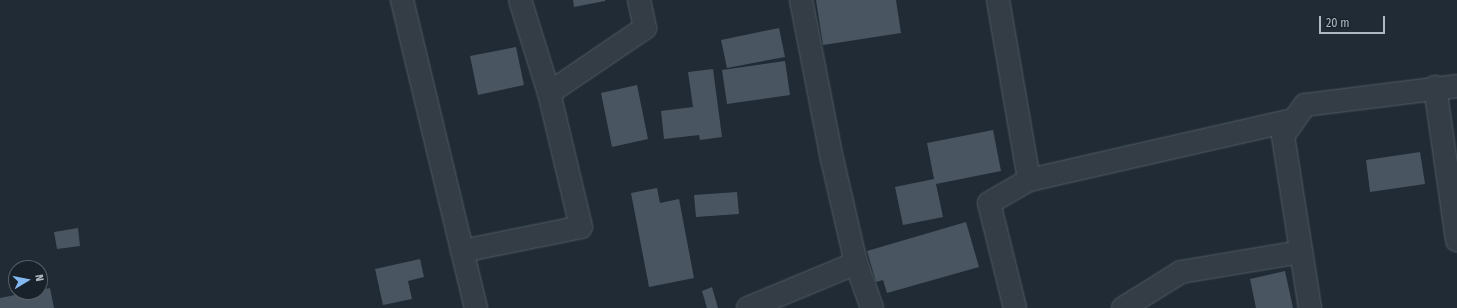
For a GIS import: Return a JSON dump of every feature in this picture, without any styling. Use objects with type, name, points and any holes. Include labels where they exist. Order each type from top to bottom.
[{"type":"street","points":[[402,0],[476,308]]},
{"type":"street","points":[[462,251],[581,227],[549,93],[520,0]]},
{"type":"street","points":[[549,93],[645,28],[639,0]]},
{"type":"street","points":[[801,0],[832,159],[856,263],[872,308]]},
{"type":"street","points":[[998,0],[1029,180]]},
{"type":"street","points":[[1310,308],[1282,136],[1305,105],[1435,87],[1457,86]]},
{"type":"street","points":[[1435,87],[1457,240]]},
{"type":"street","points":[[1016,308],[989,203],[1029,180],[1294,120]]},
{"type":"street","points":[[1123,308],[1181,272],[1301,252]]},
{"type":"street","points":[[748,308],[856,263]]},
{"type":"building","points":[[573,0],[605,0],[605,1],[574,7]]},
{"type":"building","points":[[816,0],[896,0],[901,33],[823,45]]},
{"type":"building","points":[[779,28],[785,57],[727,68],[721,40]]},
{"type":"building","points":[[516,47],[524,85],[478,95],[470,56]]},
{"type":"building","points":[[785,61],[790,95],[727,104],[722,70]]},
{"type":"building","points":[[713,69],[722,137],[700,140],[699,135],[664,139],[661,111],[693,107],[688,72]]},
{"type":"building","points":[[637,85],[648,139],[612,147],[601,93]]},
{"type":"building","points":[[993,130],[1001,171],[936,184],[943,217],[903,225],[895,187],[934,179],[927,143]]},
{"type":"building","points":[[1420,152],[1425,184],[1370,192],[1366,160]]},
{"type":"building","points":[[657,188],[660,203],[679,199],[694,278],[649,287],[631,193]]},
{"type":"building","points":[[737,192],[739,214],[696,217],[694,195]]},
{"type":"building","points":[[966,222],[979,267],[887,293],[883,280],[876,282],[867,251]]},
{"type":"building","points":[[78,228],[80,246],[57,249],[54,232]]},
{"type":"building","points":[[420,259],[424,277],[408,281],[412,299],[383,305],[375,269]]},
{"type":"building","points":[[1285,271],[1293,308],[1256,308],[1250,279]]},
{"type":"building","points":[[712,287],[718,308],[707,308],[702,291]]},
{"type":"building","points":[[48,288],[50,288],[54,308],[0,308],[0,298],[8,296],[8,300],[48,300]]}]
